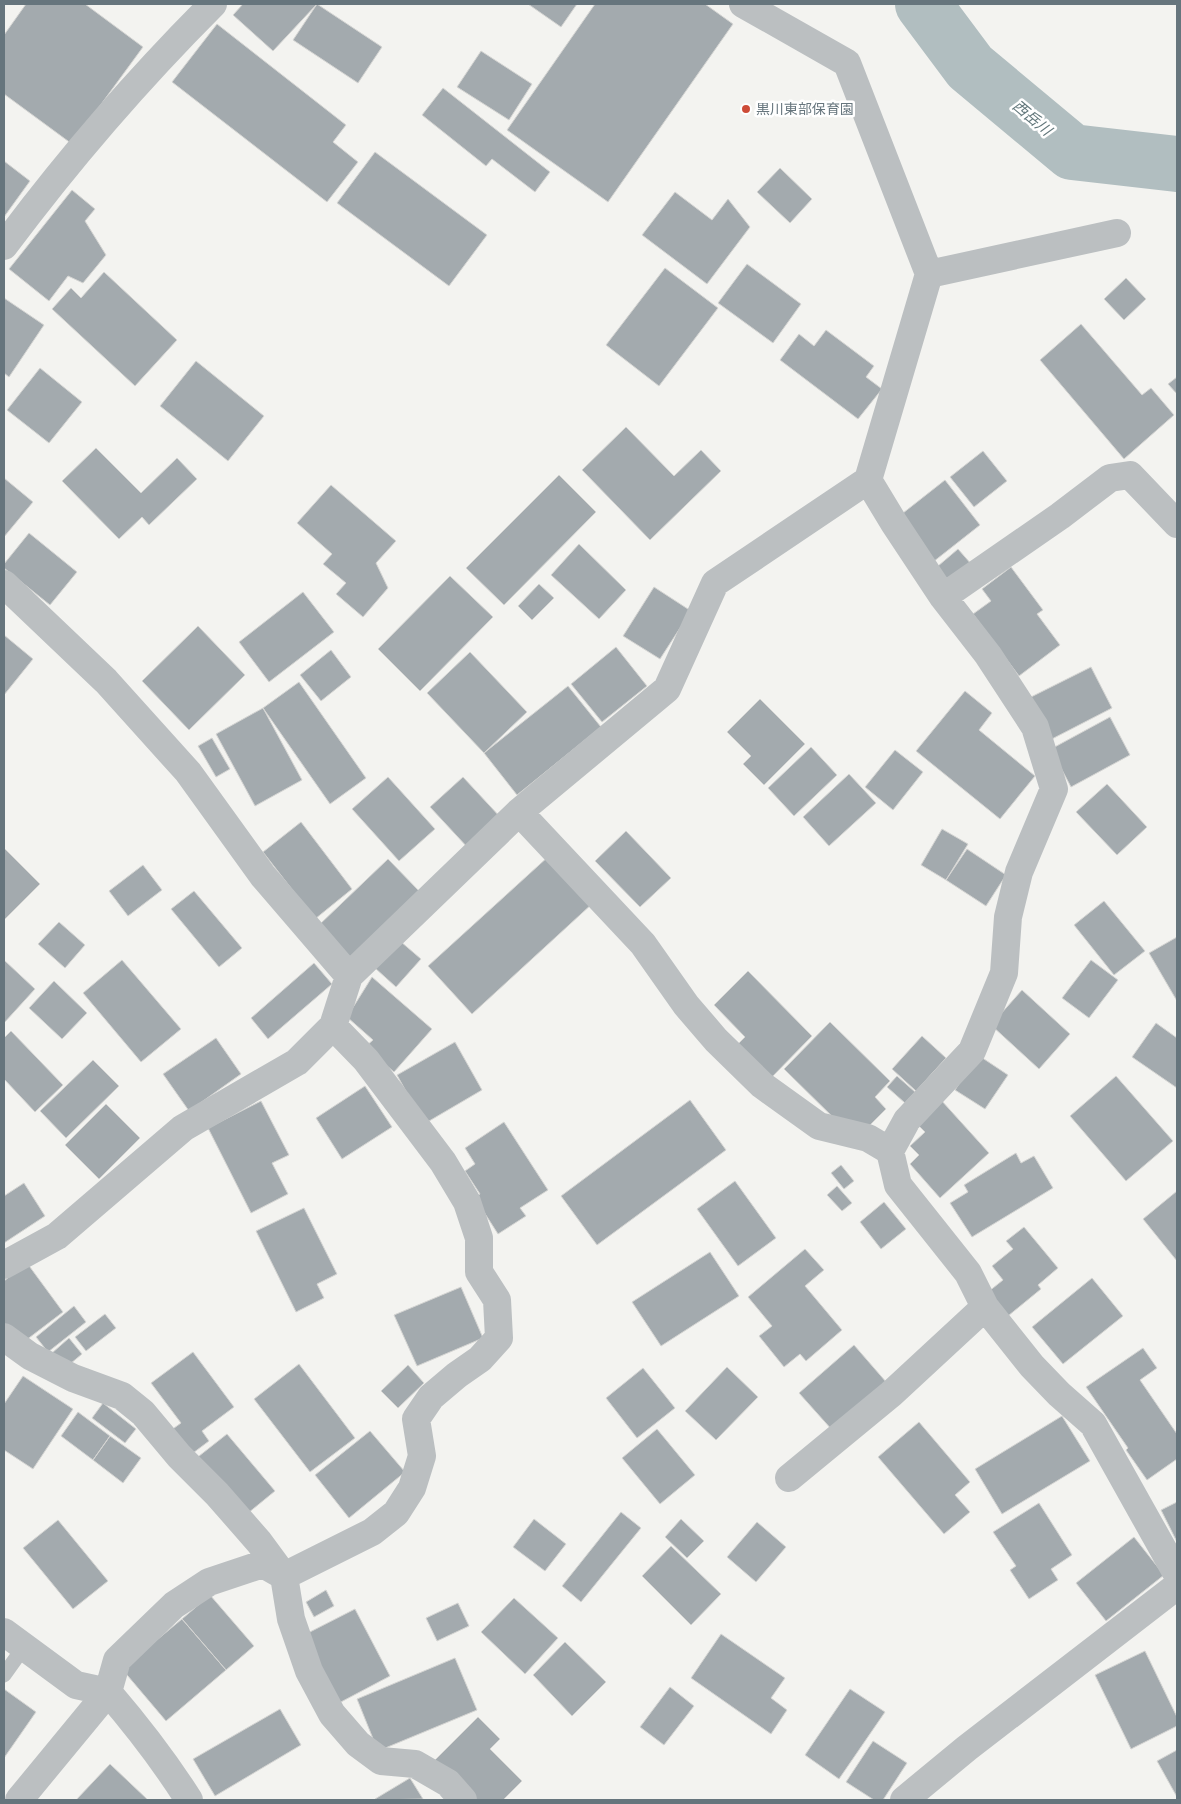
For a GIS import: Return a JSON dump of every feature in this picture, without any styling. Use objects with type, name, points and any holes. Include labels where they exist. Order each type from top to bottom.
[{"type":"street","points":[[4,246],[40,197],[161,56],[213,4]]},
{"type":"street","points":[[4,1265],[56,1236],[183,1128],[297,1062],[334,1026],[349,976],[519,812],[668,689],[715,583],[868,480],[929,274],[847,63],[743,4]]},
{"type":"street","points":[[929,274],[1117,233]]},
{"type":"street","points":[[943,596],[1060,516],[1110,478],[1130,475],[1177,524]]},
{"type":"street","points":[[868,480],[894,524],[943,596],[988,655],[1035,727],[1054,790],[1018,872],[1008,917],[1004,973],[972,1051],[906,1120],[890,1151],[898,1185],[968,1273],[985,1307],[1032,1366],[1059,1394],[1093,1424],[1177,1574]]},
{"type":"street","points":[[4,584],[106,681],[188,772],[263,876],[349,976]]},
{"type":"street","points":[[519,812],[644,944],[686,1004],[716,1040],[762,1085],[819,1126],[868,1138],[890,1151]]},
{"type":"street","points":[[284,1576],[372,1532],[396,1513],[412,1488],[422,1456],[416,1419],[431,1397],[480,1359],[499,1338],[497,1300],[479,1272],[479,1238],[467,1202],[443,1162],[366,1060],[334,1026]]},
{"type":"street","points":[[788,1478],[891,1394],[985,1307]]},
{"type":"street","points":[[4,1337],[30,1356],[73,1378],[122,1396],[143,1412],[179,1456],[217,1494],[259,1542],[284,1576],[291,1619],[309,1671],[332,1714],[358,1744],[381,1760],[415,1764],[448,1783],[463,1800]]},
{"type":"street","points":[[18,1800],[108,1692],[117,1660],[174,1605],[208,1582],[264,1564],[284,1576]]},
{"type":"street","points":[[904,1800],[967,1748],[1177,1586]]},
{"type":"street","points":[[14,1640],[76,1685],[108,1692],[151,1744],[190,1800]]},
{"type":"lane","points":[[4,1675],[14,1640]]},
{"type":"building","points":[[26,4],[85,4],[143,47],[72,144],[4,94],[4,35]]},
{"type":"building","points":[[243,4],[317,4],[273,51],[233,15]]},
{"type":"building","points":[[317,4],[382,47],[358,83],[293,40]]},
{"type":"building","points":[[528,4],[577,4],[561,27]]},
{"type":"building","points":[[595,4],[705,4],[733,24],[608,202],[507,130]]},
{"type":"building","points":[[217,24],[346,125],[333,142],[358,162],[327,202],[172,82]]},
{"type":"building","points":[[481,51],[532,84],[509,120],[457,87]]},
{"type":"building","points":[[443,88],[550,172],[535,192],[492,159],[486,166],[422,115]]},
{"type":"building","points":[[375,152],[487,235],[449,286],[337,203]]},
{"type":"building","points":[[4,161],[30,181],[4,217]]},
{"type":"building","points":[[780,168],[812,199],[790,223],[757,192]]},
{"type":"building","points":[[72,190],[95,209],[85,221],[106,255],[83,283],[68,276],[49,301],[9,269]]},
{"type":"building","points":[[675,192],[712,220],[728,199],[750,227],[707,284],[642,235]]},
{"type":"building","points":[[747,264],[801,304],[773,343],[718,303]]},
{"type":"building","points":[[665,268],[718,308],[659,386],[606,345]]},
{"type":"building","points":[[104,272],[177,340],[135,386],[52,309],[71,288],[81,298]]},
{"type":"building","points":[[1126,278],[1146,299],[1124,320],[1104,299]]},
{"type":"building","points":[[4,298],[44,325],[9,377],[4,373]]},
{"type":"building","points":[[1081,324],[1142,395],[1151,388],[1174,415],[1124,459],[1040,360]]},
{"type":"building","points":[[826,330],[874,366],[866,377],[882,389],[858,419],[780,360],[799,334],[814,346]]},
{"type":"building","points":[[196,361],[264,416],[228,461],[160,406]]},
{"type":"building","points":[[40,368],[82,402],[49,443],[7,410]]},
{"type":"building","points":[[1177,377],[1177,394],[1168,384]]},
{"type":"building","points":[[626,427],[674,476],[701,450],[721,471],[650,540],[582,470]]},
{"type":"building","points":[[96,448],[141,493],[177,458],[197,479],[149,525],[142,517],[119,539],[62,481]]},
{"type":"building","points":[[983,451],[1007,481],[974,507],[950,477]]},
{"type":"building","points":[[559,475],[596,512],[504,605],[466,568]]},
{"type":"building","points":[[4,478],[33,502],[4,537]]},
{"type":"building","points":[[945,480],[980,525],[933,562],[898,517]]},
{"type":"building","points":[[331,485],[396,541],[376,563],[388,588],[363,617],[336,594],[346,583],[323,564],[332,554],[297,523]]},
{"type":"building","points":[[29,533],[77,572],[50,605],[4,568],[4,564]]},
{"type":"building","points":[[579,544],[626,590],[599,619],[551,575]]},
{"type":"building","points":[[958,549],[972,565],[946,589],[931,572]]},
{"type":"building","points":[[1011,567],[1043,610],[1037,614],[1060,645],[1019,676],[973,614],[991,601],[982,589]]},
{"type":"building","points":[[450,576],[493,617],[420,691],[378,649]]},
{"type":"building","points":[[539,584],[554,598],[532,620],[518,606]]},
{"type":"building","points":[[654,587],[691,611],[660,659],[623,636]]},
{"type":"building","points":[[303,592],[334,632],[269,682],[239,642]]},
{"type":"building","points":[[198,626],[245,675],[189,730],[142,681]]},
{"type":"building","points":[[4,635],[33,659],[4,695]]},
{"type":"building","points":[[616,647],[647,686],[602,722],[571,684]]},
{"type":"building","points":[[331,650],[351,677],[321,701],[300,675]]},
{"type":"building","points":[[470,652],[527,712],[484,753],[427,693]]},
{"type":"building","points":[[1091,667],[1112,708],[1048,741],[1027,699]]},
{"type":"building","points":[[299,682],[366,778],[330,804],[263,708]]},
{"type":"building","points":[[568,686],[601,727],[517,795],[484,753]]},
{"type":"building","points":[[965,691],[992,713],[979,730],[1035,776],[1000,819],[916,751]]},
{"type":"building","points":[[760,699],[805,744],[764,785],[743,764],[751,756],[727,732]]},
{"type":"building","points":[[263,708],[302,780],[255,806],[216,734]]},
{"type":"building","points":[[1110,717],[1130,755],[1071,787],[1051,749]]},
{"type":"building","points":[[212,738],[230,769],[216,777],[198,746]]},
{"type":"building","points":[[811,747],[837,775],[794,816],[768,788]]},
{"type":"building","points":[[895,750],[923,772],[893,810],[865,787]]},
{"type":"building","points":[[849,774],[876,803],[829,846],[803,817]]},
{"type":"building","points":[[388,777],[435,829],[399,861],[352,809]]},
{"type":"building","points":[[463,777],[502,819],[469,849],[430,807]]},
{"type":"building","points":[[1107,784],[1147,827],[1117,855],[1076,812]]},
{"type":"building","points":[[301,822],[352,889],[315,919],[263,852]]},
{"type":"building","points":[[942,829],[968,844],[946,880],[921,865]]},
{"type":"building","points":[[626,831],[671,878],[640,907],[595,861]]},
{"type":"building","points":[[4,848],[40,884],[4,920]]},
{"type":"building","points":[[967,849],[1006,875],[986,906],[946,880]]},
{"type":"building","points":[[550,855],[593,903],[472,1014],[428,966]]},
{"type":"building","points":[[388,859],[420,892],[352,959],[319,925]]},
{"type":"building","points":[[143,865],[162,890],[128,916],[109,891]]},
{"type":"building","points":[[194,891],[242,948],[219,967],[171,909]]},
{"type":"building","points":[[1104,901],[1145,951],[1114,975],[1074,925]]},
{"type":"building","points":[[59,922],[85,945],[65,968],[38,944]]},
{"type":"building","points":[[1177,937],[1177,1001],[1149,953]]},
{"type":"building","points":[[400,941],[421,959],[396,987],[375,968]]},
{"type":"building","points":[[4,960],[35,989],[4,1023]]},
{"type":"building","points":[[122,960],[181,1029],[141,1062],[83,993]]},
{"type":"building","points":[[1091,960],[1118,980],[1089,1018],[1062,998]]},
{"type":"building","points":[[314,963],[332,984],[268,1039],[251,1018]]},
{"type":"building","points":[[748,971],[812,1036],[770,1079],[737,1045],[745,1037],[714,1005]]},
{"type":"building","points":[[372,977],[432,1029],[394,1072],[365,1047],[373,1040],[347,1017]]},
{"type":"building","points":[[54,981],[87,1013],[62,1039],[29,1008]]},
{"type":"building","points":[[1022,990],[1070,1034],[1039,1069],[991,1025]]},
{"type":"building","points":[[830,1022],[890,1081],[875,1097],[886,1109],[860,1135],[844,1128],[784,1069]]},
{"type":"building","points":[[1156,1023],[1177,1038],[1177,1088],[1132,1057]]},
{"type":"building","points":[[11,1031],[63,1085],[35,1112],[4,1079],[4,1038]]},
{"type":"building","points":[[922,1036],[946,1058],[916,1091],[892,1069]]},
{"type":"building","points":[[216,1038],[241,1074],[189,1111],[163,1074]]},
{"type":"building","points":[[455,1042],[482,1090],[424,1124],[397,1075]]},
{"type":"building","points":[[978,1055],[1008,1075],[985,1109],[955,1090]]},
{"type":"building","points":[[93,1060],[119,1086],[66,1138],[40,1111]]},
{"type":"building","points":[[897,1076],[915,1092],[905,1103],[887,1087]]},
{"type":"building","points":[[1116,1076],[1173,1141],[1126,1181],[1070,1116]]},
{"type":"building","points":[[365,1086],[392,1127],[342,1159],[316,1118]]},
{"type":"building","points":[[690,1100],[726,1150],[597,1245],[561,1196]]},
{"type":"building","points":[[941,1100],[989,1153],[940,1198],[910,1164],[919,1155],[910,1146],[925,1132],[916,1123]]},
{"type":"building","points":[[261,1101],[289,1155],[272,1163],[288,1194],[251,1213],[208,1128]]},
{"type":"building","points":[[106,1104],[140,1138],[99,1179],[65,1145]]},
{"type":"building","points":[[504,1122],[548,1190],[520,1208],[526,1216],[498,1234],[475,1198],[480,1194],[465,1171],[475,1164],[465,1148]]},
{"type":"building","points":[[1016,1153],[1021,1163],[1034,1156],[1053,1188],[972,1237],[950,1203],[968,1192],[964,1185]]},
{"type":"building","points":[[841,1165],[854,1181],[844,1189],[831,1173]]},
{"type":"building","points":[[735,1181],[776,1238],[738,1266],[697,1209]]},
{"type":"building","points":[[24,1183],[45,1216],[4,1243],[4,1196]]},
{"type":"building","points":[[837,1186],[852,1203],[842,1211],[827,1195]]},
{"type":"building","points":[[1177,1191],[1177,1261],[1143,1219]]},
{"type":"building","points":[[884,1202],[906,1229],[881,1249],[860,1222]]},
{"type":"building","points":[[304,1208],[337,1274],[317,1284],[324,1298],[296,1312],[256,1231]]},
{"type":"building","points":[[1024,1227],[1058,1268],[1038,1285],[1041,1289],[1008,1316],[988,1292],[1003,1280],[992,1266],[1013,1249],[1006,1241]]},
{"type":"building","points":[[805,1249],[824,1270],[805,1286],[842,1330],[806,1361],[800,1354],[784,1367],[759,1336],[772,1326],[748,1297]]},
{"type":"building","points":[[710,1252],[739,1296],[661,1346],[632,1302]]},
{"type":"building","points":[[27,1263],[63,1312],[21,1344],[4,1323],[4,1281]]},
{"type":"building","points":[[1092,1278],[1123,1316],[1063,1364],[1032,1327]]},
{"type":"building","points":[[461,1287],[483,1338],[417,1366],[394,1315]]},
{"type":"building","points":[[74,1306],[86,1322],[48,1352],[36,1337]]},
{"type":"building","points":[[105,1314],[116,1328],[86,1351],[75,1337]]},
{"type":"building","points":[[69,1338],[82,1354],[64,1369],[52,1353]]},
{"type":"building","points":[[854,1345],[887,1383],[833,1431],[799,1393]]},
{"type":"building","points":[[1143,1348],[1157,1368],[1140,1380],[1177,1434],[1177,1459],[1147,1480],[1126,1450],[1128,1448],[1086,1387]]},
{"type":"building","points":[[193,1352],[234,1407],[202,1431],[209,1441],[189,1456],[170,1431],[181,1423],[151,1383]]},
{"type":"building","points":[[299,1364],[355,1438],[310,1472],[254,1399]]},
{"type":"building","points":[[408,1365],[424,1383],[398,1408],[381,1391]]},
{"type":"building","points":[[727,1367],[758,1397],[716,1440],[685,1411]]},
{"type":"building","points":[[643,1368],[675,1408],[637,1438],[606,1398]]},
{"type":"building","points":[[23,1376],[73,1409],[33,1469],[4,1450],[4,1404]]},
{"type":"building","points":[[103,1403],[136,1429],[125,1443],[92,1418]]},
{"type":"building","points":[[78,1412],[110,1436],[93,1460],[61,1436]]},
{"type":"building","points":[[1062,1416],[1090,1461],[1002,1514],[975,1469]]},
{"type":"building","points":[[919,1422],[970,1482],[955,1495],[970,1512],[944,1534],[878,1457]]},
{"type":"building","points":[[657,1429],[695,1475],[660,1504],[622,1458]]},
{"type":"building","points":[[370,1431],[405,1472],[349,1518],[315,1475]]},
{"type":"building","points":[[227,1434],[275,1491],[242,1518],[194,1460]]},
{"type":"building","points":[[110,1436],[141,1458],[123,1483],[93,1460]]},
{"type":"building","points":[[1177,1502],[1177,1542],[1161,1510]]},
{"type":"building","points":[[1039,1503],[1072,1555],[1051,1569],[1058,1580],[1029,1599],[1010,1570],[1016,1566],[993,1532]]},
{"type":"building","points":[[621,1512],[641,1528],[581,1602],[562,1586]]},
{"type":"building","points":[[534,1519],[566,1544],[545,1571],[513,1547]]},
{"type":"building","points":[[681,1519],[704,1541],[687,1558],[665,1537]]},
{"type":"building","points":[[58,1520],[108,1581],[73,1609],[23,1548]]},
{"type":"building","points":[[757,1522],[786,1547],[756,1582],[727,1557]]},
{"type":"building","points":[[1134,1537],[1164,1575],[1106,1621],[1076,1583]]},
{"type":"building","points":[[671,1546],[721,1594],[691,1625],[642,1576]]},
{"type":"building","points":[[326,1590],[334,1606],[314,1617],[306,1602]]},
{"type":"building","points":[[210,1595],[254,1646],[226,1670],[182,1619]]},
{"type":"building","points":[[514,1598],[558,1638],[525,1674],[481,1632]]},
{"type":"building","points":[[458,1603],[469,1626],[437,1641],[426,1618]]},
{"type":"building","points":[[355,1609],[390,1676],[339,1703],[304,1635]]},
{"type":"building","points":[[182,1619],[226,1670],[166,1721],[122,1669]]},
{"type":"building","points":[[721,1634],[785,1678],[771,1698],[787,1710],[771,1734],[691,1678]]},
{"type":"building","points":[[565,1642],[606,1682],[572,1716],[533,1675]]},
{"type":"building","points":[[1145,1651],[1177,1717],[1177,1726],[1131,1749],[1095,1675]]},
{"type":"building","points":[[455,1658],[477,1710],[378,1751],[357,1699]]},
{"type":"building","points":[[670,1687],[694,1706],[664,1745],[640,1727]]},
{"type":"building","points":[[4,1689],[36,1712],[4,1758]]},
{"type":"building","points":[[850,1689],[885,1712],[839,1779],[805,1755]]},
{"type":"building","points":[[280,1709],[301,1745],[215,1796],[193,1759]]},
{"type":"building","points":[[478,1717],[500,1739],[490,1749],[522,1781],[503,1800],[474,1800],[435,1760]]},
{"type":"building","points":[[873,1741],[907,1763],[883,1800],[874,1800],[846,1782]]},
{"type":"building","points":[[1177,1750],[1177,1797],[1157,1761]]},
{"type":"building","points":[[110,1764],[148,1800],[76,1800]]},
{"type":"building","points":[[410,1778],[423,1799],[375,1800],[375,1799]]},
{"type":"waterway","name":"西岳川","points":[[923,4],[970,67],[1072,152],[1177,164]]},
{"type":"place","name":"黒川東部保育園","points":[[746,109]]}]
